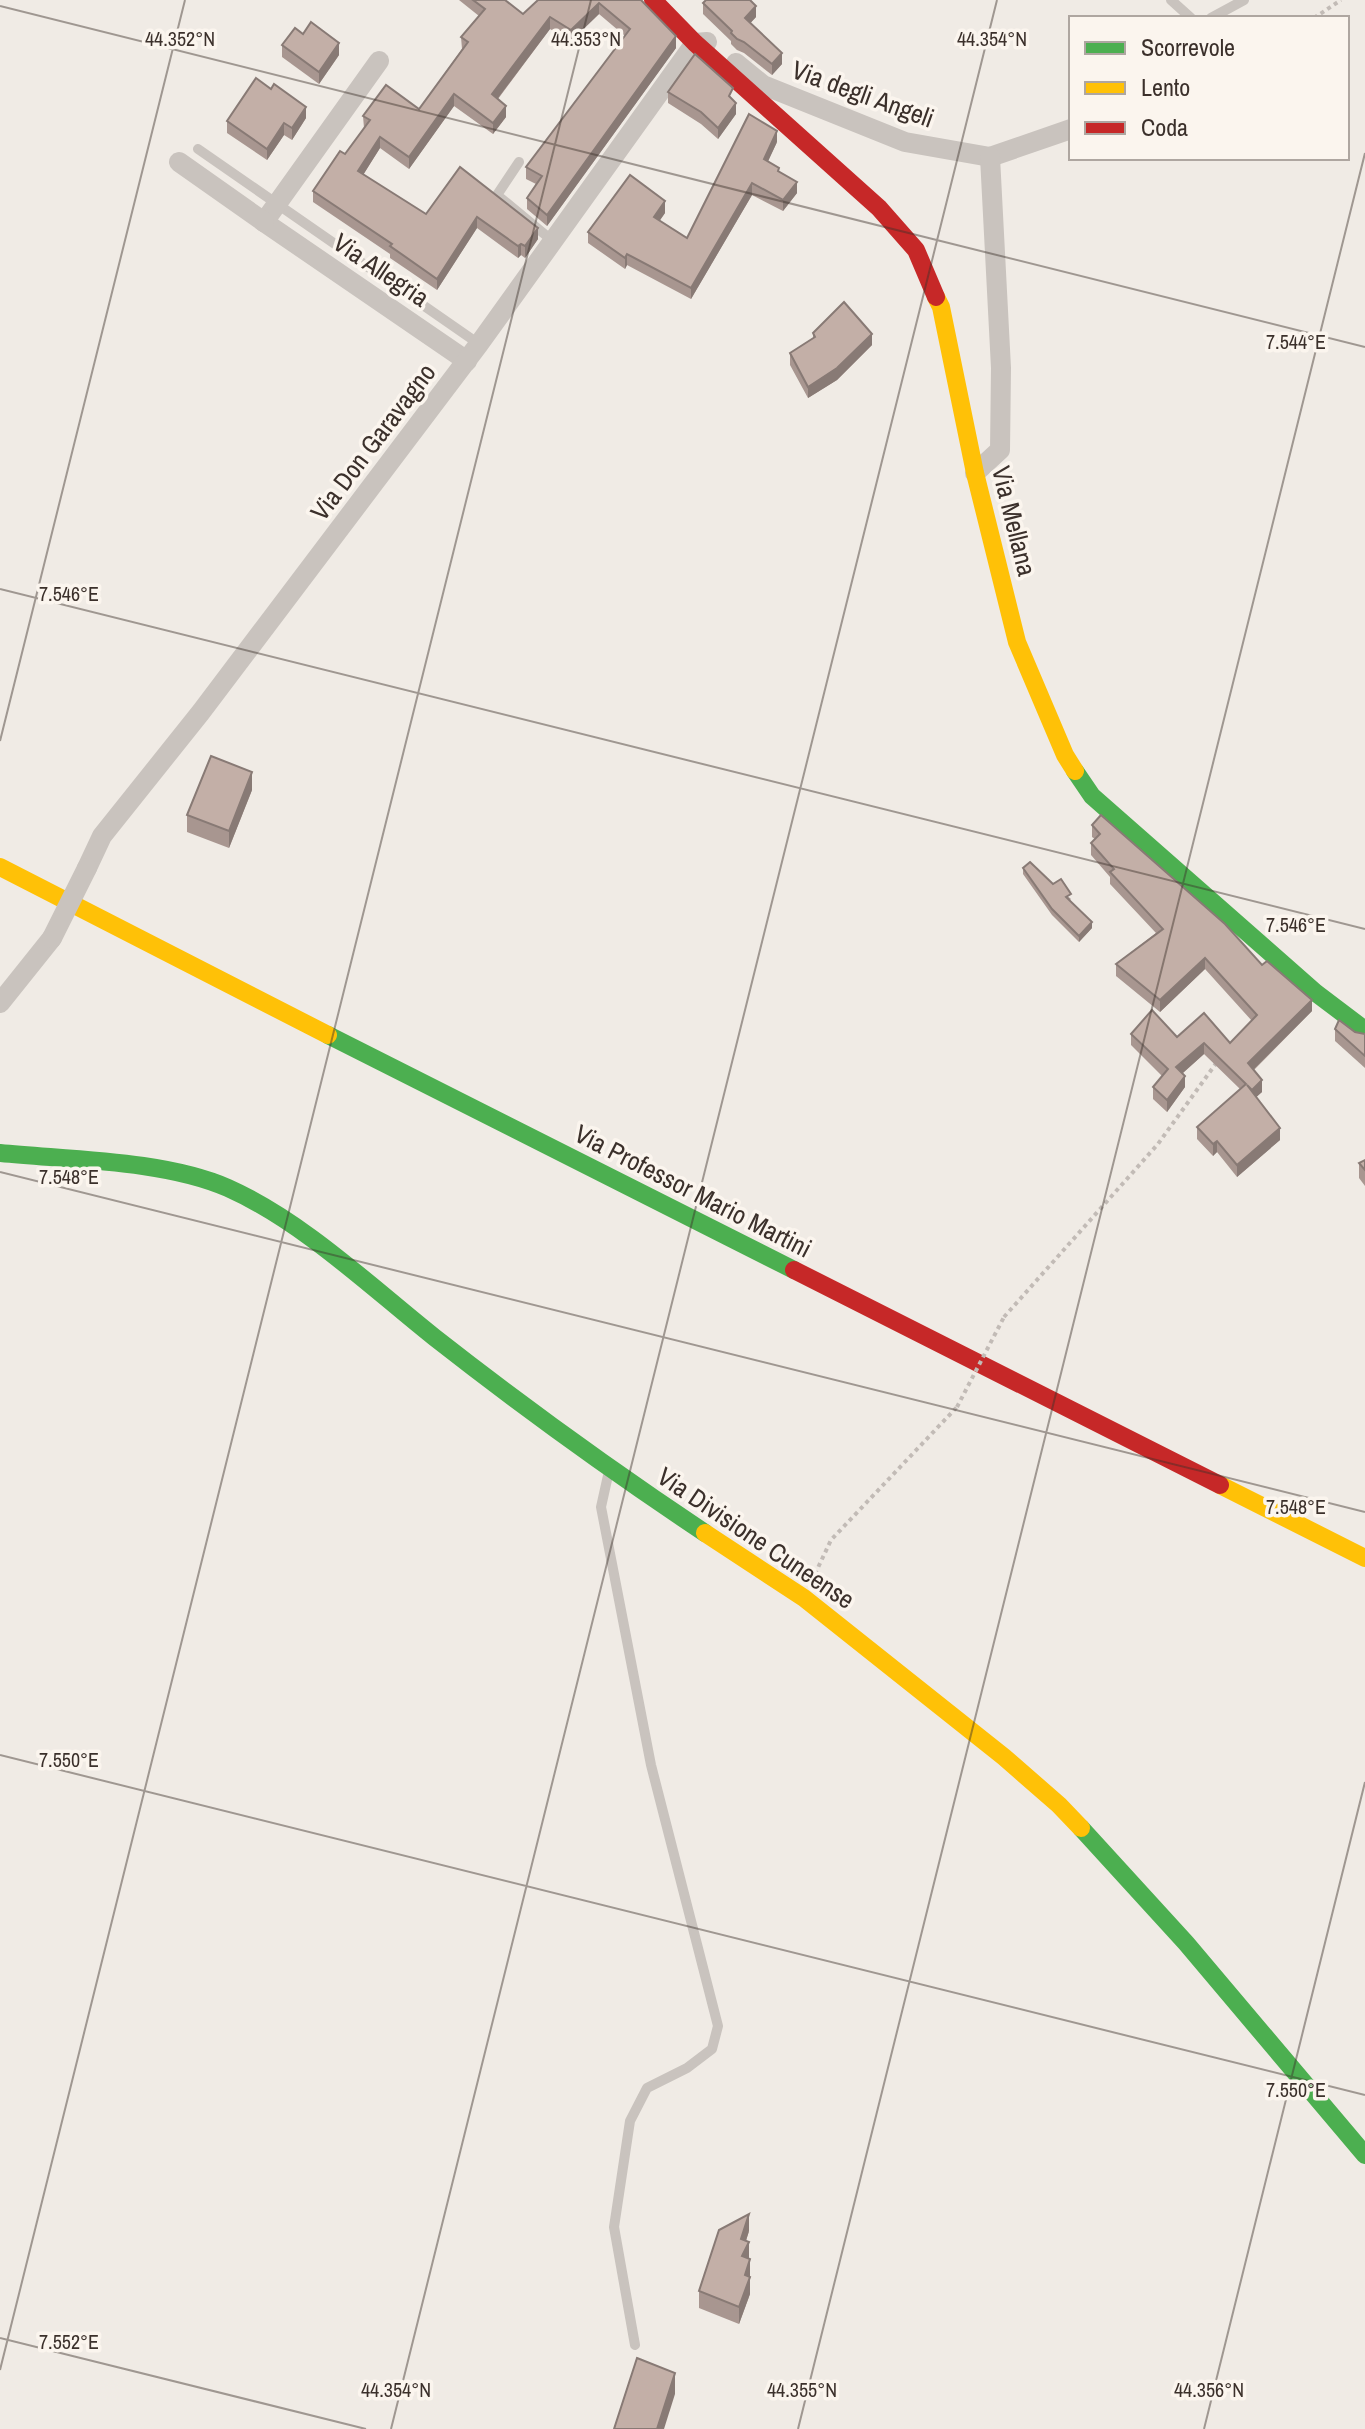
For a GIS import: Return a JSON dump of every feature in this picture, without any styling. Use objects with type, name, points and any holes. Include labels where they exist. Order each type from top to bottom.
[{"type":"street","name":"Via Mellana","points":[[653,0],[695,43],[879,208],[916,250],[941,307],[975,473],[1017,642],[1065,755],[1092,796],[1316,993],[1365,1030]]},
{"type":"street","name":"Via degli Angeli","points":[[695,43],[710,42],[763,85],[905,142],[990,157],[1069,130]]},
{"type":"street","name":"Via Don Garavagno","points":[[0,1003],[52,938],[102,836],[201,712],[473,352],[695,43]]},
{"type":"street","points":[[264,222],[379,61]]},
{"type":"street","points":[[975,473],[1000,450],[1001,368],[990,157]]},
{"type":"street","name":"Via Allegria","points":[[179,162],[264,222],[473,352]]},
{"type":"street","name":"Via Professor Mario Martini","points":[[0,867],[397,1071],[1365,1558]]},
{"type":"street","points":[[1316,993],[1365,1011]]},
{"type":"street","name":"Via Divisione Cuneense","points":[[0,1153],[175,1170],[226,1187],[279,1214],[478,1371],[609,1469],[804,1598],[1004,1757],[1059,1805],[1186,1943],[1365,2155]]},
{"type":"lane","points":[[1171,0],[1189,16]]},
{"type":"lane","points":[[1215,16],[1244,0]]},
{"type":"lane","points":[[198,149],[473,352]]},
{"type":"lane","points":[[519,162],[497,195],[554,242]]},
{"type":"lane","points":[[609,1469],[601,1507],[642,1719],[718,2026],[712,2049],[687,2068],[647,2088],[630,2121],[614,2227],[635,2345]]},
{"type":"path","points":[[1317,16],[1341,0]]},
{"type":"path","points":[[804,1598],[831,1540],[957,1407],[1004,1317],[1158,1144],[1225,1051]]},
{"type":"building","points":[[473,0],[505,0],[523,14],[538,0],[641,0],[676,36],[547,215],[527,198],[542,176],[526,167],[630,29],[599,3],[571,30],[550,17],[492,94],[506,106],[493,123],[454,94],[409,157],[380,137],[358,171],[426,214],[460,167],[538,228],[525,246],[518,246],[477,217],[437,279],[390,246],[392,244],[313,191],[340,151],[345,154],[370,120],[363,116],[386,85],[419,109],[468,42],[461,37],[485,9]]},
{"type":"building","points":[[706,0],[750,0],[756,6],[745,18],[782,53],[772,64],[737,39],[703,3]]},
{"type":"building","points":[[311,22],[339,43],[319,72],[282,45],[295,28],[303,34]]},
{"type":"building","points":[[695,54],[733,88],[729,96],[736,103],[718,128],[701,112],[668,92]]},
{"type":"building","points":[[256,78],[271,89],[274,84],[306,107],[292,128],[284,123],[267,149],[227,121]]},
{"type":"building","points":[[749,114],[777,131],[764,159],[797,182],[783,200],[752,183],[691,288],[627,254],[625,258],[588,232],[630,175],[665,201],[654,217],[687,238]]},
{"type":"building","points":[[844,302],[872,334],[837,368],[808,387],[790,353],[815,337],[813,333]]},
{"type":"building","points":[[211,756],[252,772],[229,831],[187,815]]},
{"type":"building","points":[[1101,815],[1225,924],[1262,965],[1267,961],[1312,1000],[1248,1063],[1262,1080],[1252,1090],[1247,1085],[1280,1128],[1237,1165],[1217,1141],[1213,1144],[1197,1127],[1246,1084],[1204,1043],[1176,1067],[1185,1076],[1167,1100],[1153,1087],[1168,1069],[1131,1034],[1152,1010],[1177,1037],[1204,1013],[1230,1043],[1257,1015],[1205,958],[1160,1000],[1116,964],[1163,929],[1110,872],[1114,869],[1091,843],[1100,834],[1092,825]]},
{"type":"building","points":[[1030,862],[1053,884],[1061,879],[1071,894],[1066,897],[1092,922],[1079,936],[1052,909],[1023,868]]},
{"type":"building","points":[[1339,1020],[1355,1032],[1365,1034],[1365,1056],[1335,1029]]},
{"type":"building","points":[[749,2214],[741,2239],[749,2242],[742,2256],[750,2259],[745,2275],[750,2277],[739,2307],[699,2291],[719,2230]]},
{"type":"building","points":[[637,2358],[675,2373],[657,2429],[614,2429]]},
{"type":"traffic: fast","points":[[1075,771],[1092,796],[1316,993],[1365,1030]]},
{"type":"traffic: fast","points":[[328,1035],[794,1270]]},
{"type":"traffic: fast","points":[[0,1153],[146,1166],[203,1179],[255,1202],[309,1236],[534,1413],[705,1533]]},
{"type":"traffic: fast","points":[[1081,1828],[1186,1943],[1365,2155]]},
{"type":"traffic: slow","points":[[936,297],[941,307],[975,473],[1017,642],[1065,755],[1075,771]]},
{"type":"traffic: slow","points":[[0,867],[328,1035]]},
{"type":"traffic: slow","points":[[1220,1485],[1365,1558]]},
{"type":"traffic: slow","points":[[705,1533],[804,1598],[1004,1757],[1081,1828]]},
{"type":"traffic: jam","points":[[653,0],[695,43],[879,208],[916,250],[936,297]]},
{"type":"traffic: jam","points":[[794,1270],[1220,1485]]}]
